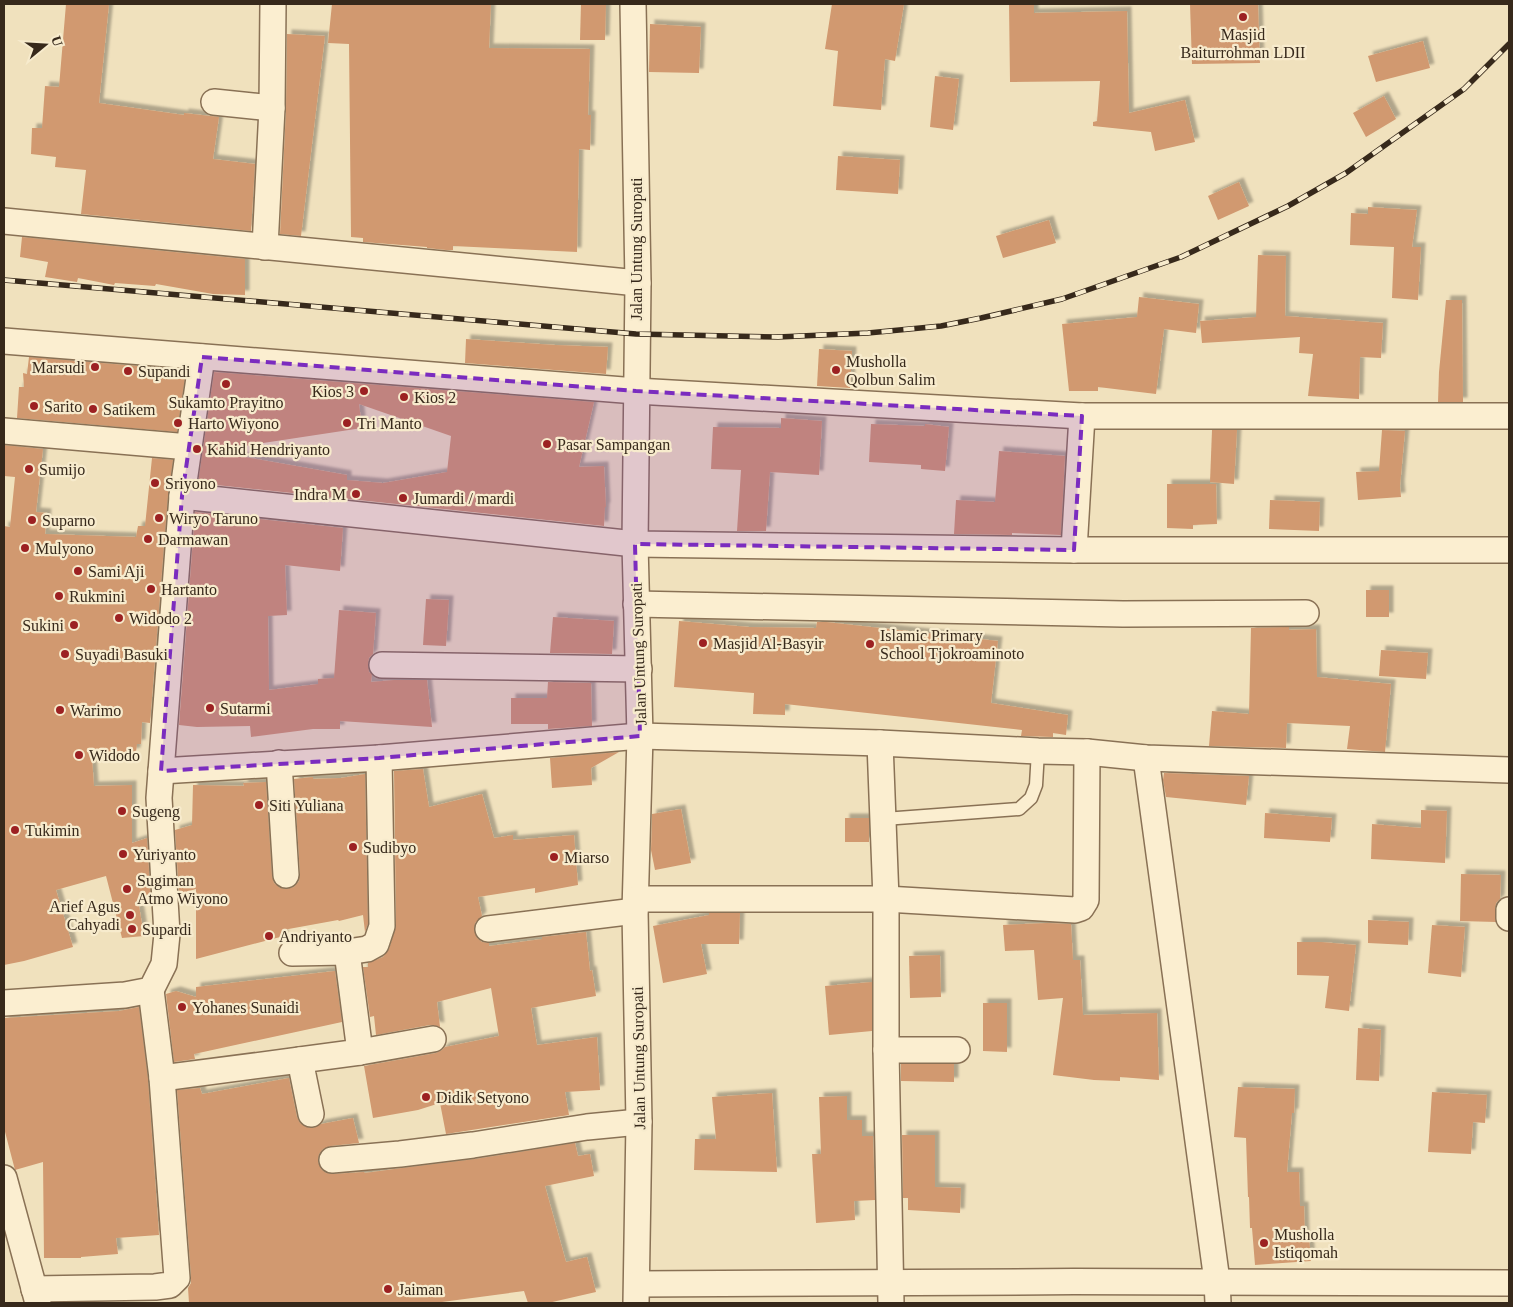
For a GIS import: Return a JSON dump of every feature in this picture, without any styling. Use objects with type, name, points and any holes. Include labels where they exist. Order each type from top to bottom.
[{"type":"street","points":[[265,246],[272,108],[273,4]]},
{"type":"street","name":"Jalan Untung Suropati","points":[[633,4],[638,284],[635,544],[640,736],[636,905],[639,1122],[637,1294]]},
{"type":"street","points":[[214,102],[272,108]]},
{"type":"street","points":[[4,221],[638,284]]},
{"type":"street","points":[[4,341],[636,391],[1082,416],[1509,416]]},
{"type":"street","points":[[4,1178],[36,1296],[156,1287],[170,1285],[177,1278],[162,1078],[151,990],[164,964],[168,934],[159,798],[182,496],[202,357]]},
{"type":"street","points":[[1074,550],[1082,416]]},
{"type":"street","points":[[4,431],[189,447]]},
{"type":"street","points":[[182,496],[635,544],[1074,550],[1509,550]]},
{"type":"street","points":[[636,604],[1113,614],[1306,613]]},
{"type":"street","points":[[382,665],[639,669]]},
{"type":"street","points":[[161,771],[379,758],[640,736],[880,743],[1087,752],[1146,758],[1509,770]]},
{"type":"street","points":[[880,743],[886,899],[886,1050],[892,1292]]},
{"type":"street","points":[[488,929],[636,905],[886,899],[1075,910],[1081,908],[1086,900],[1087,752]]},
{"type":"street","points":[[292,953],[367,950],[376,944],[382,926],[379,758]]},
{"type":"street","points":[[1146,758],[1217,1292]]},
{"type":"street","points":[[279,763],[286,875]]},
{"type":"street","points":[[1509,910],[1509,918]]},
{"type":"street","points":[[347,952],[360,1052]]},
{"type":"street","points":[[4,1003],[125,995],[151,990]]},
{"type":"street","points":[[162,1078],[360,1052],[433,1039]]},
{"type":"street","points":[[886,1050],[957,1050]]},
{"type":"street","points":[[300,1060],[311,1114]]},
{"type":"street","points":[[332,1160],[400,1154],[587,1127],[639,1122]]},
{"type":"street","points":[[637,1294],[1217,1292],[1509,1283]]},
{"type":"lane","points":[[884,819],[1019,809],[1031,798],[1036,785],[1038,751]]},
{"type":"highlighted area","points":[[202,357],[636,391],[1082,416],[1074,550],[635,544],[640,736],[379,758],[161,771],[182,496]]},
{"type":"building","points":[[66,4],[109,4],[99,103],[184,115],[184,113],[219,117],[213,159],[255,164],[251,231],[81,214],[86,170],[55,167],[56,157],[31,154],[32,128],[42,128],[45,86],[59,87]]},
{"type":"building","points":[[332,4],[491,4],[489,48],[590,49],[588,115],[591,115],[590,150],[579,149],[577,252],[453,246],[453,250],[446,250],[363,242],[363,238],[351,237],[349,44],[328,43]]},
{"type":"building","points":[[581,4],[606,4],[605,40],[580,40]]},
{"type":"building","points":[[832,4],[904,4],[895,61],[885,59],[881,110],[833,106],[838,51],[825,49]]},
{"type":"building","points":[[1009,4],[1034,4],[1034,13],[1127,11],[1129,113],[1185,100],[1195,142],[1155,151],[1151,132],[1093,126],[1093,122],[1097,121],[1100,81],[1010,82]]},
{"type":"building","points":[[1190,4],[1258,4],[1260,63],[1192,64]]},
{"type":"building","points":[[650,24],[701,27],[699,73],[649,72]]},
{"type":"building","points":[[287,34],[325,36],[301,236],[280,234],[286,109]]},
{"type":"building","points":[[1423,41],[1430,68],[1376,82],[1368,56]]},
{"type":"building","points":[[935,76],[959,79],[953,130],[930,127]]},
{"type":"building","points":[[1384,96],[1396,119],[1366,137],[1353,113]]},
{"type":"building","points":[[838,156],[900,160],[898,194],[836,190]]},
{"type":"building","points":[[1239,182],[1249,206],[1218,220],[1208,196]]},
{"type":"building","points":[[1368,207],[1417,210],[1412,247],[1421,247],[1418,300],[1392,298],[1394,247],[1350,245],[1351,213],[1368,214]]},
{"type":"building","points":[[1049,220],[1056,243],[1003,258],[996,236]]},
{"type":"building","points":[[22,237],[245,259],[245,295],[213,294],[156,284],[155,286],[115,283],[114,285],[78,278],[77,282],[45,277],[48,262],[20,257]]},
{"type":"building","points":[[1258,255],[1286,256],[1285,316],[1383,323],[1381,358],[1360,357],[1359,399],[1308,396],[1313,354],[1299,353],[1300,337],[1202,343],[1200,321],[1256,317]]},
{"type":"building","points":[[1139,297],[1199,304],[1196,333],[1164,329],[1156,394],[1098,387],[1098,391],[1069,391],[1062,324],[1137,317]]},
{"type":"building","points":[[1446,300],[1462,300],[1463,402],[1438,402]]},
{"type":"building","points":[[466,339],[608,347],[606,374],[465,363]]},
{"type":"building","points":[[819,349],[852,351],[850,388],[817,386]]},
{"type":"building","points":[[29,357],[186,370],[177,432],[17,418],[19,387],[24,387],[23,373],[27,374]]},
{"type":"building","points":[[214,372],[594,402],[579,467],[604,466],[606,507],[604,526],[198,483]],"holes":[[[359,404],[451,436],[447,472],[383,483],[347,480],[347,475],[211,451],[362,428]]]},
{"type":"building","points":[[781,418],[822,421],[819,475],[770,472],[766,531],[737,531],[741,470],[711,469],[713,427],[781,428]]},
{"type":"building","points":[[871,424],[925,426],[925,424],[949,427],[945,471],[921,469],[921,465],[869,462]]},
{"type":"building","points":[[1212,430],[1237,430],[1234,484],[1210,482]]},
{"type":"building","points":[[1382,430],[1405,431],[1400,486],[1401,497],[1358,500],[1356,472],[1379,471]]},
{"type":"building","points":[[4,445],[43,449],[36,512],[47,513],[45,534],[136,537],[138,526],[145,526],[152,458],[173,460],[168,495],[150,723],[142,722],[141,744],[137,744],[136,752],[92,758],[94,786],[132,785],[132,843],[147,838],[151,903],[139,906],[144,936],[122,938],[106,876],[56,890],[73,947],[4,965],[4,526],[10,527],[15,477],[4,476]]},
{"type":"building","points":[[999,451],[1065,456],[1061,535],[1012,533],[1012,535],[954,534],[956,500],[995,502]]},
{"type":"building","points":[[1167,484],[1216,484],[1217,524],[1193,525],[1193,529],[1167,528]]},
{"type":"building","points":[[1270,500],[1320,502],[1319,531],[1269,529]]},
{"type":"building","points":[[195,512],[343,528],[340,571],[285,565],[287,615],[268,616],[269,690],[318,684],[318,679],[334,678],[339,610],[376,613],[373,654],[369,658],[368,664],[369,672],[372,674],[371,682],[427,680],[432,727],[340,721],[340,729],[313,729],[251,737],[250,726],[197,727],[179,725]]},
{"type":"building","points":[[1366,590],[1389,590],[1389,617],[1366,617]]},
{"type":"building","points":[[426,599],[449,600],[446,646],[423,645]]},
{"type":"building","points":[[553,617],[614,621],[612,654],[550,653]]},
{"type":"building","points":[[679,621],[749,627],[816,628],[817,622],[826,622],[998,641],[991,703],[1068,715],[1066,735],[1053,733],[1053,737],[1021,736],[1022,730],[785,704],[785,715],[753,714],[754,693],[674,687]]},
{"type":"building","points":[[1289,627],[1289,630],[1316,629],[1317,677],[1391,684],[1385,752],[1347,749],[1350,726],[1287,723],[1286,748],[1209,746],[1212,711],[1249,714],[1251,628]]},
{"type":"building","points":[[1381,650],[1428,653],[1426,679],[1379,676]]},
{"type":"building","points":[[548,682],[591,683],[592,726],[548,729],[548,724],[511,724],[511,698],[547,698]]},
{"type":"building","points":[[619,752],[591,768],[592,785],[552,788],[550,758]]},
{"type":"building","points":[[423,769],[429,807],[482,794],[494,838],[513,835],[513,840],[574,835],[578,885],[535,893],[535,888],[478,897],[482,916],[475,923],[474,930],[477,938],[482,942],[489,943],[489,946],[586,932],[590,971],[592,970],[596,996],[531,1008],[537,1045],[597,1037],[600,1090],[565,1092],[569,1115],[446,1134],[440,1103],[418,1110],[373,1118],[364,1066],[436,1053],[445,1047],[499,1036],[491,988],[437,1002],[440,1027],[430,1025],[376,1035],[374,1016],[370,1017],[363,967],[368,967],[368,963],[383,957],[389,949],[396,926],[394,771]]},
{"type":"building","points":[[1164,773],[1249,776],[1246,805],[1166,797],[1163,780]]},
{"type":"building","points":[[365,774],[368,924],[365,932],[363,915],[283,930],[284,936],[196,959],[196,889],[179,894],[175,830],[192,825],[193,785],[244,786],[243,783],[266,782],[272,876],[274,883],[280,888],[286,889],[294,887],[299,881],[300,874],[294,779],[313,777],[313,779],[341,778]]},
{"type":"building","points":[[681,809],[691,863],[655,870],[651,850],[652,814]]},
{"type":"building","points":[[1421,810],[1447,811],[1445,863],[1371,859],[1372,824],[1421,828]]},
{"type":"building","points":[[1265,813],[1332,818],[1330,842],[1264,838]]},
{"type":"building","points":[[845,818],[869,818],[869,842],[845,842]]},
{"type":"building","points":[[1461,874],[1501,875],[1500,899],[1496,903],[1495,910],[1496,922],[1460,921]]},
{"type":"building","points":[[709,913],[740,913],[739,944],[701,944],[707,974],[663,983],[653,926],[709,915]]},
{"type":"building","points":[[1368,920],[1409,922],[1408,945],[1368,943]]},
{"type":"building","points":[[1071,924],[1073,960],[1080,960],[1083,1015],[1157,1013],[1159,1080],[1120,1077],[1120,1081],[1094,1080],[1053,1075],[1063,998],[1038,1000],[1034,950],[1005,951],[1003,925]]},
{"type":"building","points":[[1432,925],[1465,927],[1461,977],[1428,973]]},
{"type":"building","points":[[1297,942],[1356,945],[1349,1011],[1325,1008],[1329,976],[1297,975]]},
{"type":"building","points":[[940,955],[941,997],[910,998],[909,956]]},
{"type":"building","points":[[335,971],[342,1022],[194,1054],[195,1059],[174,1062],[166,994],[176,991],[196,997],[196,987]]},
{"type":"building","points":[[872,982],[872,1031],[829,1035],[825,986]]},
{"type":"building","points":[[983,1003],[1007,1003],[1007,1052],[983,1051]]},
{"type":"building","points":[[139,1007],[148,1079],[159,1235],[116,1238],[118,1254],[81,1258],[44,1258],[43,1162],[15,1170],[4,1128],[4,1018],[119,1011]]},
{"type":"building","points":[[1358,1028],[1381,1030],[1379,1081],[1356,1080]]},
{"type":"building","points":[[901,1064],[954,1064],[954,1082],[901,1081]]},
{"type":"building","points":[[289,1078],[297,1117],[300,1123],[306,1127],[313,1128],[321,1124],[353,1118],[359,1143],[331,1146],[323,1149],[319,1154],[318,1162],[321,1169],[326,1173],[365,1173],[475,1159],[575,1143],[578,1156],[590,1154],[594,1176],[545,1186],[566,1262],[587,1257],[596,1292],[548,1303],[528,1303],[524,1291],[442,1303],[189,1303],[188,1288],[191,1283],[191,1277],[177,1090],[200,1088],[202,1094]]},
{"type":"building","points":[[1238,1087],[1295,1089],[1287,1172],[1299,1172],[1300,1206],[1304,1206],[1305,1238],[1309,1237],[1311,1261],[1255,1265],[1252,1228],[1250,1228],[1246,1138],[1234,1137]]},
{"type":"building","points":[[1432,1092],[1487,1095],[1485,1123],[1473,1122],[1471,1154],[1428,1152]]},
{"type":"building","points":[[772,1093],[777,1172],[694,1170],[695,1139],[716,1139],[712,1097]]},
{"type":"building","points":[[847,1096],[847,1120],[862,1120],[862,1136],[873,1136],[875,1200],[854,1201],[855,1220],[816,1223],[812,1154],[821,1154],[819,1097]]},
{"type":"building","points":[[902,1135],[935,1135],[935,1187],[961,1188],[960,1213],[908,1210],[908,1198],[903,1198]]},
{"type":"railway","points":[[4,280],[636,334],[778,337],[868,333],[941,326],[1062,299],[1181,257],[1288,206],[1346,173],[1464,89],[1509,44]]},
{"type":"place","name":"Masjid Baiturrohman LDII","points":[[1243,17]]},
{"type":"place","name":"Marsudi","points":[[95,367]]},
{"type":"place","name":"Musholla Qolbun Salim","points":[[836,370]]},
{"type":"place","name":"Supandi","points":[[128,371]]},
{"type":"place","name":"Sukamto Prayitno","points":[[226,384]]},
{"type":"place","name":"Kios 3","points":[[364,391]]},
{"type":"place","name":"Kios 2","points":[[404,397]]},
{"type":"place","name":"Sarito","points":[[34,406]]},
{"type":"place","name":"Satikem","points":[[93,409]]},
{"type":"place","name":"Harto Wiyono","points":[[178,423]]},
{"type":"place","name":"Tri Manto","points":[[347,423]]},
{"type":"place","name":"Pasar Sampangan","points":[[547,444]]},
{"type":"place","name":"Kahid Hendriyanto","points":[[197,449]]},
{"type":"place","name":"Sumijo","points":[[29,469]]},
{"type":"place","name":"Sriyono","points":[[155,483]]},
{"type":"place","name":"Indra M","points":[[356,494]]},
{"type":"place","name":"Jumardi / mardi","points":[[403,498]]},
{"type":"place","name":"Wiryo Taruno","points":[[159,518]]},
{"type":"place","name":"Suparno","points":[[32,520]]},
{"type":"place","name":"Darmawan","points":[[148,539]]},
{"type":"place","name":"Mulyono","points":[[25,548]]},
{"type":"place","name":"Sami Aji","points":[[78,571]]},
{"type":"place","name":"Hartanto","points":[[151,589]]},
{"type":"place","name":"Rukmini","points":[[59,596]]},
{"type":"place","name":"Widodo 2","points":[[119,618]]},
{"type":"place","name":"Sukini","points":[[74,625]]},
{"type":"place","name":"Masjid Al-Basyir","points":[[703,643]]},
{"type":"place","name":"Islamic Primary School Tjokroaminoto","points":[[870,644]]},
{"type":"place","name":"Suyadi Basuki","points":[[65,654]]},
{"type":"place","name":"Sutarmi","points":[[210,708]]},
{"type":"place","name":"Warimo","points":[[60,710]]},
{"type":"place","name":"Widodo","points":[[79,755]]},
{"type":"place","name":"Siti Yuliana","points":[[259,805]]},
{"type":"place","name":"Sugeng","points":[[122,811]]},
{"type":"place","name":"Tukimin","points":[[15,830]]},
{"type":"place","name":"Sudibyo","points":[[353,847]]},
{"type":"place","name":"Yuriyanto","points":[[123,854]]},
{"type":"place","name":"Miarso","points":[[554,857]]},
{"type":"place","name":"Sugiman Atmo Wiyono","points":[[127,889]]},
{"type":"place","name":"Arief Agus Cahyadi","points":[[130,915]]},
{"type":"place","name":"Supardi","points":[[132,929]]},
{"type":"place","name":"Andriyanto","points":[[269,936]]},
{"type":"place","name":"Yohanes Sunaidi","points":[[182,1007]]},
{"type":"place","name":"Didik Setyono","points":[[426,1097]]},
{"type":"place","name":"Musholla Istiqomah","points":[[1264,1243]]},
{"type":"place","name":"Jaiman","points":[[388,1289]]}]
